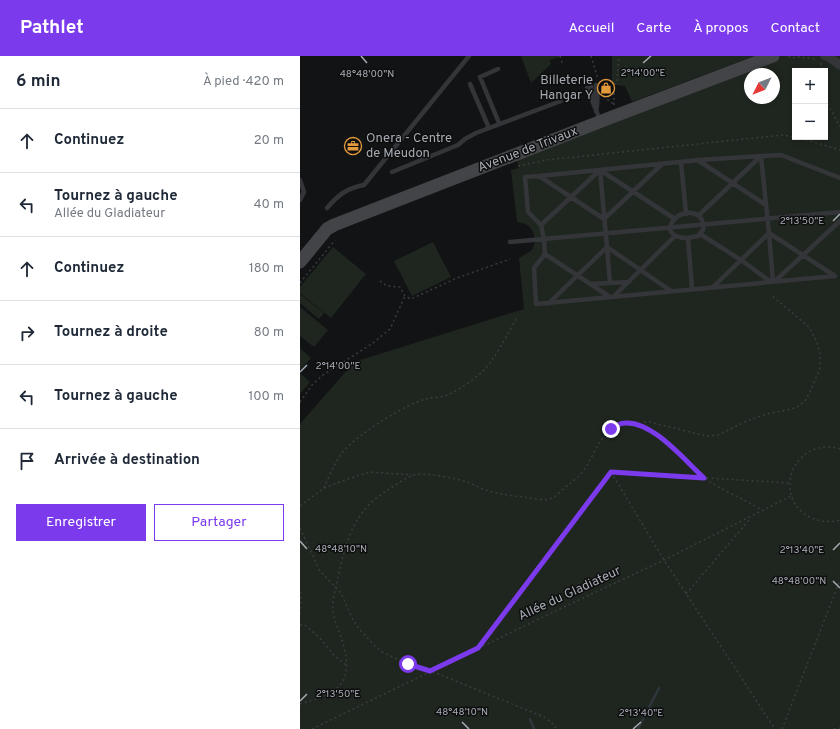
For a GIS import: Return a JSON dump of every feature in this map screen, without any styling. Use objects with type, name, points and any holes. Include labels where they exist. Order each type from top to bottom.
[{"type":"main road","name":"Avenue de Trivaux","points":[[300,262],[327,229],[334,225],[599,116],[774,57]]},
{"type":"street","points":[[825,59],[840,65]]},
{"type":"lane","points":[[327,208],[337,197],[348,190],[353,187],[364,185],[469,56]]},
{"type":"lane","points":[[498,69],[480,77],[499,124]]},
{"type":"lane","points":[[470,84],[489,128]]},
{"type":"lane","points":[[591,87],[598,92],[599,116],[591,87]]},
{"type":"lane","points":[[392,172],[458,145],[476,133],[561,100]]},
{"type":"lane","points":[[837,276],[536,304],[534,268],[545,254],[544,239],[542,225],[528,212],[526,177],[699,160],[781,155],[840,178]]},
{"type":"lane","points":[[698,216],[761,156]]},
{"type":"lane","points":[[761,156],[773,282]]},
{"type":"lane","points":[[699,160],[766,205]]},
{"type":"lane","points":[[681,162],[686,214]]},
{"type":"lane","points":[[604,219],[662,164]]},
{"type":"lane","points":[[600,170],[675,219]]},
{"type":"lane","points":[[542,225],[600,170]]},
{"type":"lane","points":[[600,170],[610,283]]},
{"type":"lane","points":[[539,176],[570,198],[604,219]]},
{"type":"lane","points":[[300,180],[304,192],[300,200]]},
{"type":"lane","points":[[510,242],[840,212]]},
{"type":"lane","points":[[686,214],[698,216],[704,225],[700,234],[688,238],[679,238],[675,236],[670,228],[678,216],[686,214]]},
{"type":"lane","points":[[773,282],[840,221]]},
{"type":"lane","points":[[769,233],[837,276]]},
{"type":"lane","points":[[713,287],[769,233]]},
{"type":"lane","points":[[700,234],[773,282]]},
{"type":"lane","points":[[611,297],[629,282],[675,236]]},
{"type":"lane","points":[[688,238],[692,289]]},
{"type":"lane","points":[[607,247],[671,291]]},
{"type":"lane","points":[[549,303],[607,247]]},
{"type":"lane","points":[[545,254],[611,297]]},
{"type":"lane","points":[[591,284],[629,282]]},
{"type":"path","points":[[560,56],[563,65]]},
{"type":"path","points":[[614,104],[614,85],[617,81],[619,56]]},
{"type":"path","points":[[789,56],[790,58],[798,56],[825,59]]},
{"type":"path","points":[[828,104],[840,127]]},
{"type":"path","points":[[518,166],[554,160],[783,135],[808,140],[840,150]]},
{"type":"path","points":[[300,283],[335,240]]},
{"type":"path","points":[[380,281],[386,286],[400,287],[405,296],[411,299],[457,278],[510,259]]},
{"type":"path","points":[[641,426],[644,422],[650,422],[706,436],[718,435],[748,420],[787,410],[805,401],[820,368],[820,354],[817,342],[809,327],[771,295]]},
{"type":"path","points":[[300,402],[312,384],[323,375],[373,343],[390,329],[405,296]]},
{"type":"path","points":[[324,488],[333,467],[343,452],[367,432],[414,403],[454,392],[482,372],[492,359],[517,318]]},
{"type":"path","points":[[300,506],[324,488],[370,472],[429,475],[451,478],[468,482],[484,489],[508,496],[549,500],[556,496],[580,474],[590,460],[603,436],[619,424],[626,423],[641,426],[654,433],[666,442],[704,478],[763,511]]},
{"type":"path","points":[[840,449],[834,447],[822,447],[809,451],[799,459],[792,470],[790,483],[791,496],[797,507],[807,516],[819,522],[832,522],[840,520]]},
{"type":"path","points":[[611,472],[790,483]]},
{"type":"path","points":[[611,472],[664,560],[775,729]]},
{"type":"path","points":[[478,648],[611,472]]},
{"type":"path","points":[[300,704],[327,695],[337,689],[343,682],[347,673],[344,647],[332,608],[347,540],[356,522],[367,506],[400,482],[414,475]]},
{"type":"path","name":"Allée du Gladiateur","points":[[312,729],[430,671],[664,560],[791,496]]},
{"type":"path","points":[[686,594],[751,517]]},
{"type":"path","points":[[300,528],[320,572],[340,592],[348,605],[353,620],[360,630],[382,652],[401,661],[430,671],[544,717],[551,722],[556,729]]},
{"type":"path","points":[[782,729],[840,580]]},
{"type":"path","points":[[300,592],[300,615]]},
{"type":"path","points":[[300,625],[305,625],[320,637],[334,655],[347,666]]},
{"type":"path","points":[[834,729],[840,728]]},
{"type":"shaded area","points":[[521,56],[563,56],[550,60],[551,64],[531,83]]},
{"type":"shaded area","points":[[612,56],[754,56],[632,102],[625,86],[600,84],[612,80]]},
{"type":"shaded area","points":[[765,56],[840,56],[840,729],[300,729],[300,424],[354,362],[524,309],[519,258],[532,250],[534,240],[530,227],[517,222],[511,170],[519,168],[516,157]]},
{"type":"shaded area","points":[[433,242],[451,277],[412,296],[394,261]]},
{"type":"shaded area","points":[[333,247],[366,274],[331,318],[300,293],[300,287]]},
{"type":"shaded area","points":[[300,294],[324,313],[319,319],[300,303]]},
{"type":"shaded area","points":[[300,307],[328,330],[314,347],[300,336]]},
{"type":"shaded area","points":[[300,348],[311,358],[300,370]]},
{"type":"shaded area","points":[[300,373],[310,382],[300,394]]},
{"type":"waterway","points":[[638,729],[659,688]]},
{"type":"waterway","points":[[530,719],[534,729]]},
{"type":"place","name":"Billeterie Hangar Y","points":[[606,88]]},
{"type":"place","name":"Onera - Centre de Meudon","points":[[353,146]]},
{"type":"route","points":[[408,664],[430,671],[478,648],[611,472],[704,478],[676,450],[654,433],[641,426],[626,423],[619,424],[611,429]]}]
